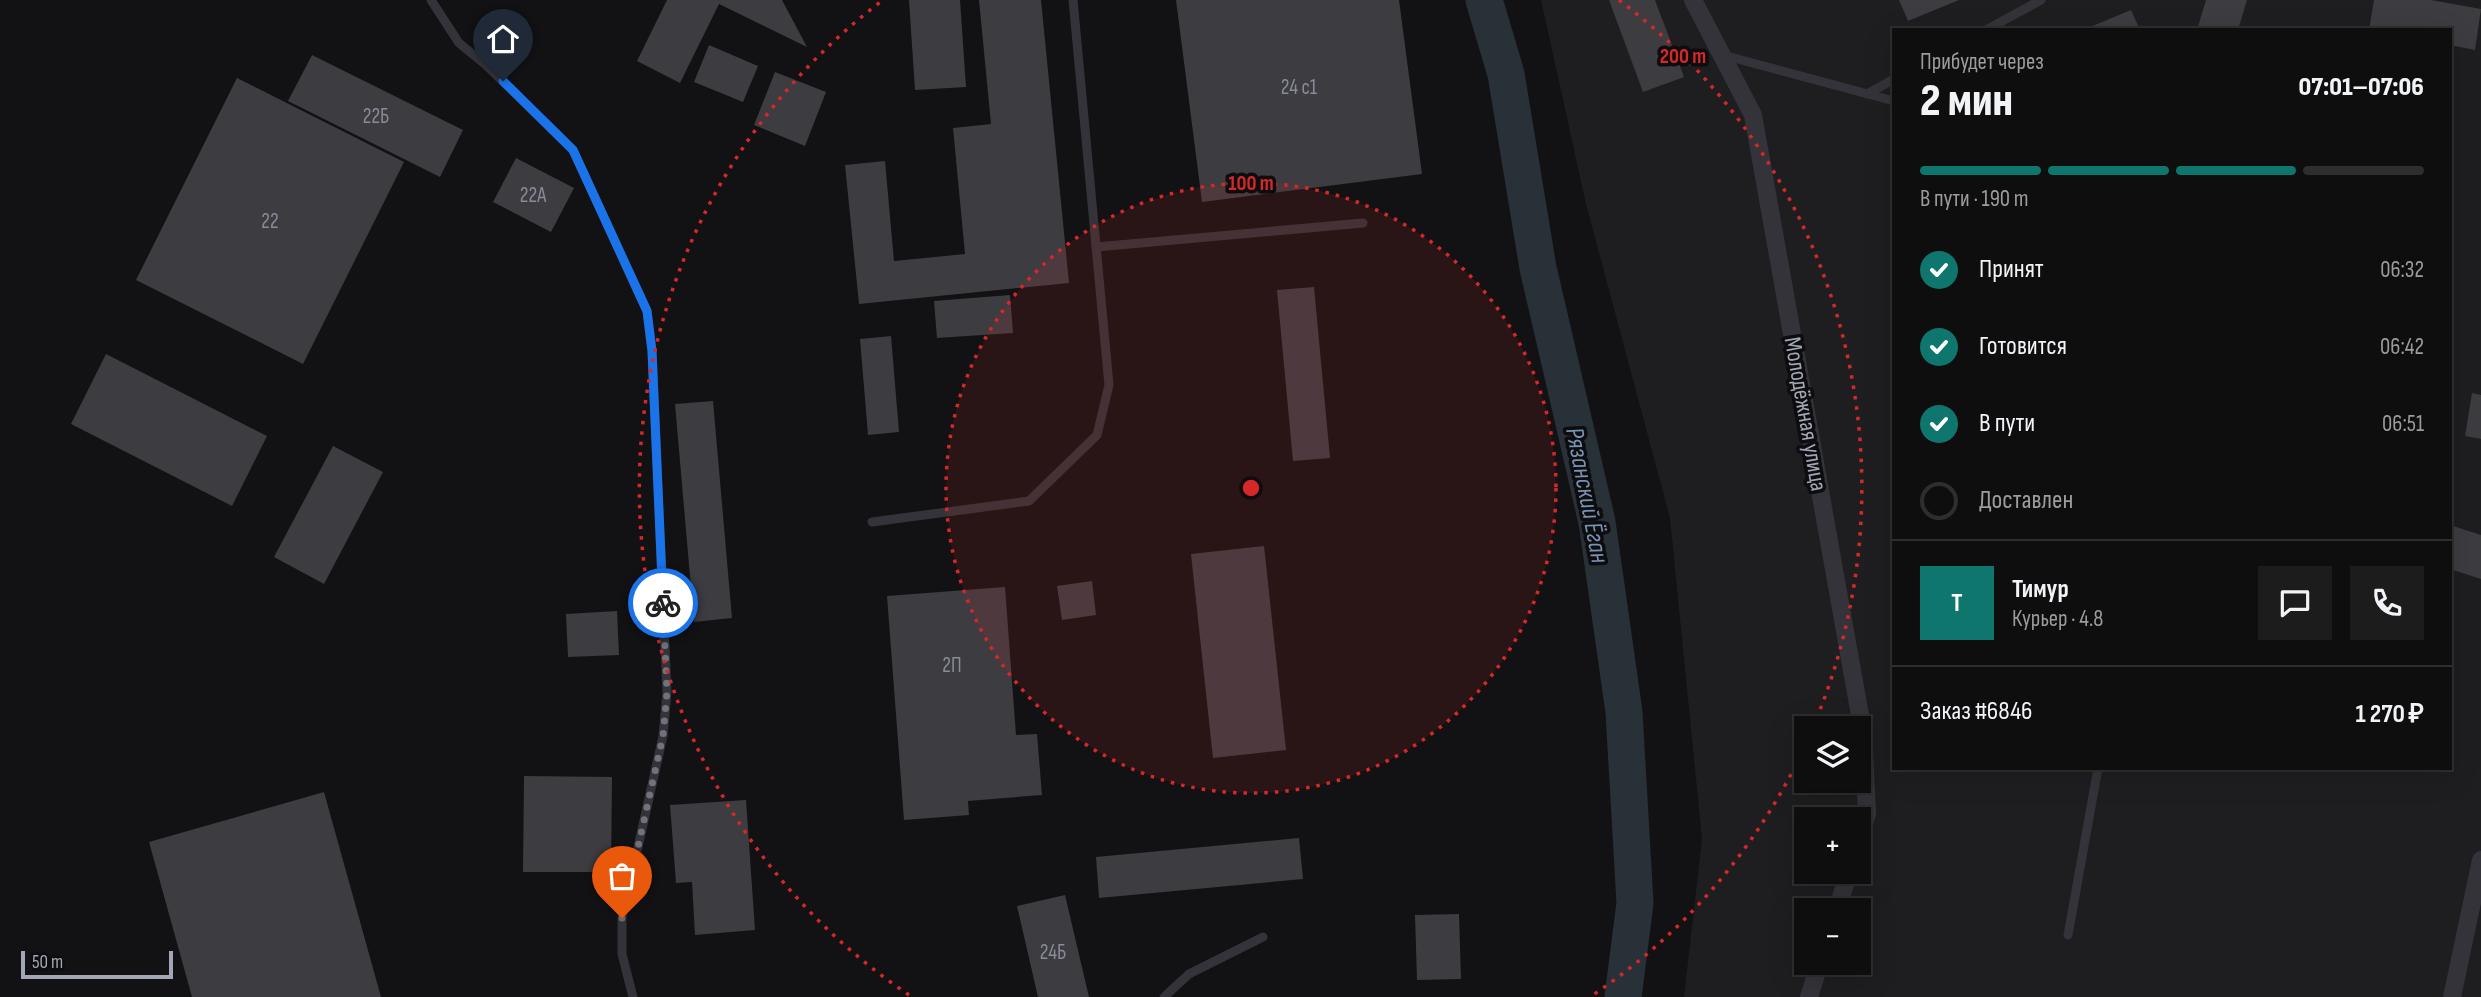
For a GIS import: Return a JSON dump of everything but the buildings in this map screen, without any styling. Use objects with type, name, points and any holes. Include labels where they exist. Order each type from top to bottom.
[{"type":"street","name":"Молодёжная улица","points":[[1693,0],[1753,115],[1863,732],[1867,807]]},
{"type":"street","points":[[2452,997],[2455,970],[2481,860]]},
{"type":"street","points":[[1809,997],[1816,975]]},
{"type":"lane","points":[[430,0],[459,43],[496,74],[573,150],[647,311],[652,351],[667,692],[663,736],[622,918],[622,954],[633,997]]},
{"type":"lane","points":[[872,522],[1029,501],[1097,435],[1110,385],[1073,0]]},
{"type":"lane","points":[[1990,28],[2041,0]]},
{"type":"lane","points":[[1722,55],[1892,100]]},
{"type":"lane","points":[[1867,94],[1892,80]]},
{"type":"lane","points":[[1096,247],[1363,223]]},
{"type":"lane","points":[[2068,935],[2098,770]]},
{"type":"lane","points":[[1164,997],[1189,974],[1263,937]]},
{"type":"shaded area","points":[[1541,0],[2481,0],[2481,997],[1684,997],[1702,839],[1670,518],[1586,204]]},
{"type":"waterway","name":"Рязанский Ёган","points":[[1484,0],[1506,74],[1538,268],[1597,522],[1624,712],[1635,903],[1623,997]]},
{"type":"way so far","points":[[622,918],[663,736],[667,692],[663,603]]},
{"type":"route","points":[[503,81],[573,150],[647,311],[652,351],[663,603]]}]
